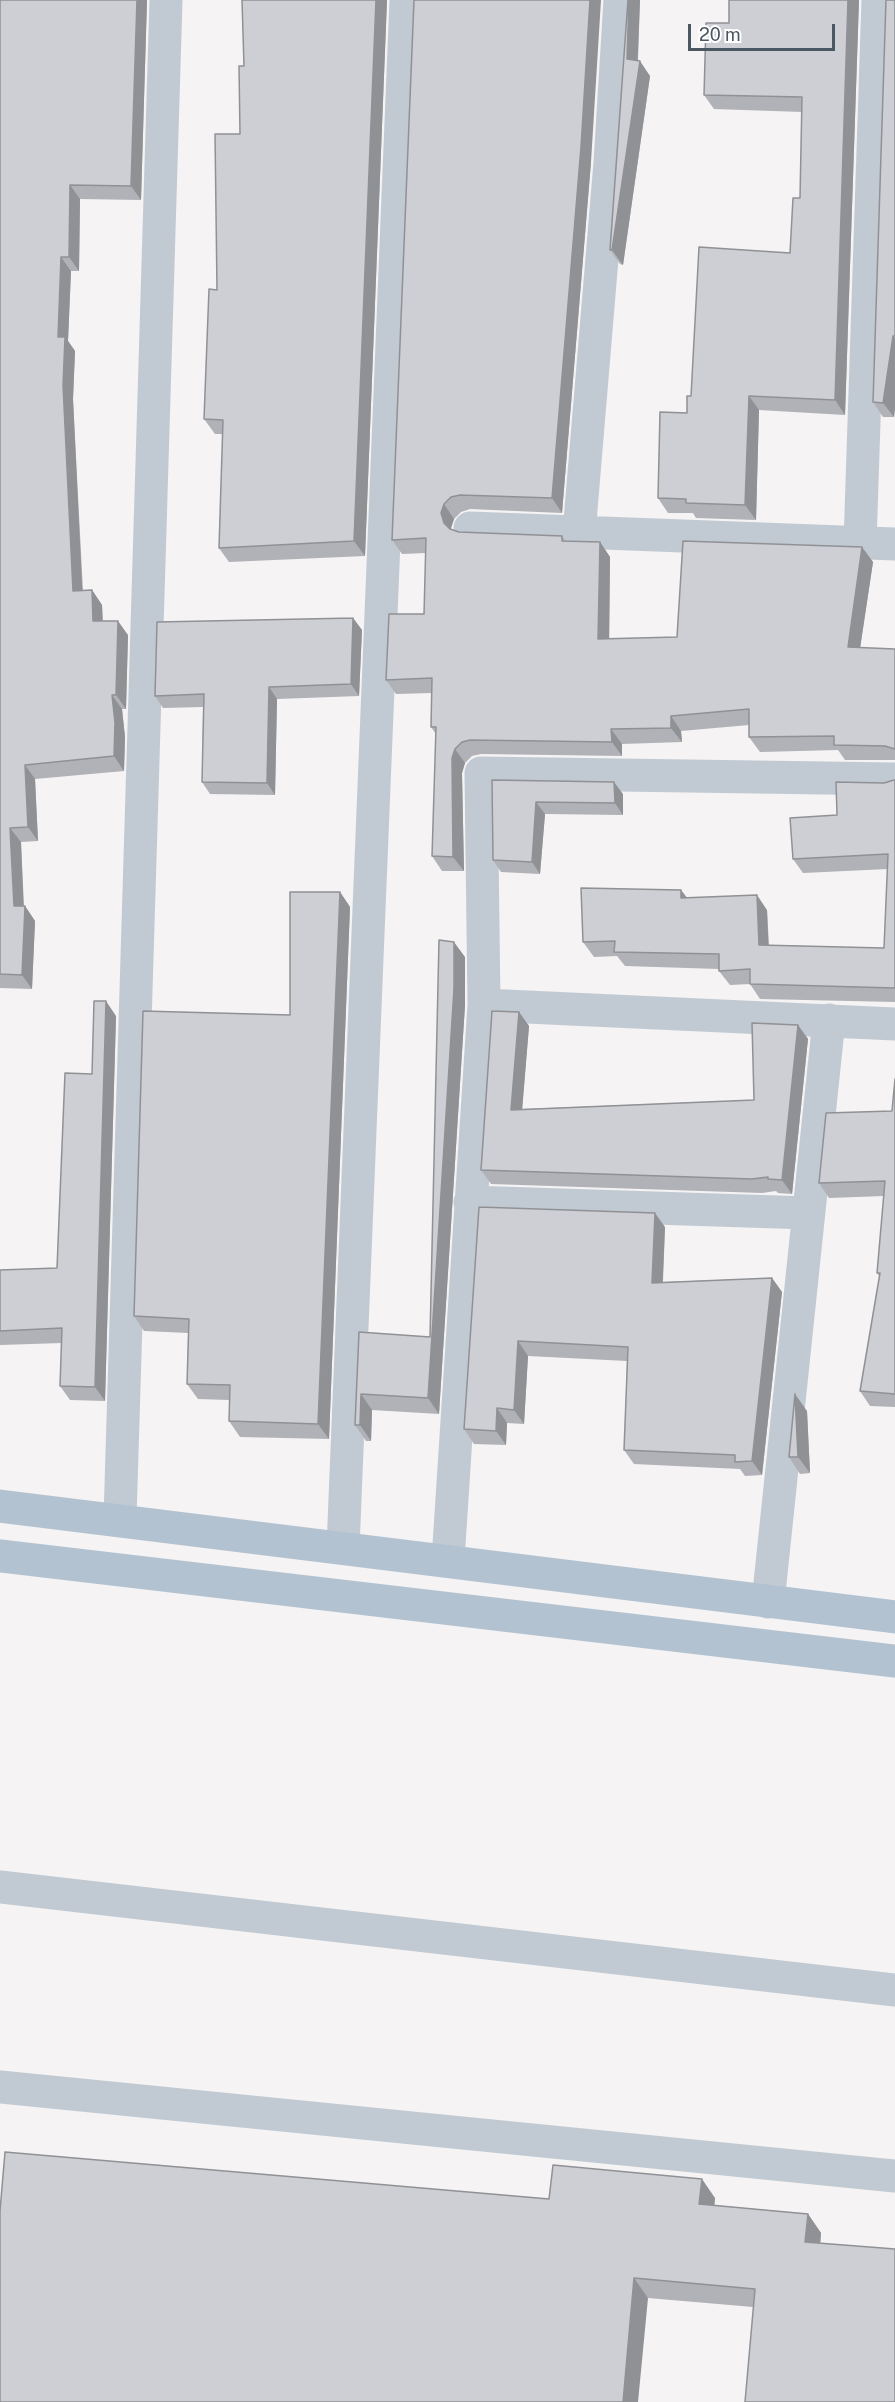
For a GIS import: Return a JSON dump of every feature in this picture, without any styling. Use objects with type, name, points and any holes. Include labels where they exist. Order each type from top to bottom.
[{"type":"main road","points":[[0,1506],[120,1519],[895,1617]]},
{"type":"main road","points":[[0,1556],[895,1661]]},
{"type":"street","points":[[120,1519],[166,0]]},
{"type":"street","points":[[343,1548],[406,0]]},
{"type":"street","points":[[579,533],[610,162],[620,0]]},
{"type":"street","points":[[860,543],[878,0]]},
{"type":"street","points":[[470,528],[895,544]]},
{"type":"street","points":[[447,1560],[484,1005],[481,773],[895,779]]},
{"type":"street","points":[[484,1005],[895,1024]]},
{"type":"street","points":[[768,1602],[829,1020]]},
{"type":"street","points":[[471,1202],[808,1213]]},
{"type":"street","points":[[0,1887],[895,1990]]},
{"type":"street","points":[[0,2087],[895,2175]]},
{"type":"building","points":[[0,0],[137,0],[131,186],[70,185],[69,257],[61,257],[58,337],[65,337],[63,385],[73,591],[92,590],[93,621],[118,621],[116,695],[112,695],[115,723],[114,756],[25,765],[28,827],[10,828],[14,906],[25,906],[22,975],[0,974]]},
{"type":"building","points":[[242,0],[376,0],[354,541],[219,548],[223,420],[204,419],[209,289],[217,290],[215,134],[240,134],[239,66],[244,66]]},
{"type":"building","points":[[414,0],[590,0],[581,147],[552,498],[460,495],[451,497],[444,504],[441,513],[444,523],[450,529],[459,532],[562,536],[562,541],[600,542],[598,639],[677,637],[683,541],[862,547],[848,647],[895,649],[895,749],[885,746],[834,745],[834,736],[749,737],[749,709],[671,716],[671,728],[611,729],[612,742],[470,740],[462,742],[455,749],[452,758],[453,857],[432,856],[436,727],[431,727],[432,678],[386,680],[389,614],[424,614],[426,538],[392,540]]},
{"type":"building","points":[[628,0],[627,59],[640,61],[612,250],[610,250]]},
{"type":"building","points":[[729,0],[848,0],[835,400],[749,396],[745,505],[686,503],[686,499],[658,498],[660,412],[687,413],[687,396],[691,396],[699,247],[790,253],[793,198],[800,198],[802,97],[704,95],[706,23],[729,23]]},
{"type":"building","points":[[886,0],[895,0],[895,336],[893,336],[883,403],[873,402]]},
{"type":"building","points":[[353,618],[351,684],[269,687],[267,783],[202,782],[204,694],[155,696],[157,622]]},
{"type":"building","points":[[492,780],[614,782],[615,803],[536,802],[532,862],[493,860]]},
{"type":"building","points":[[895,780],[895,988],[750,984],[750,969],[719,971],[719,954],[614,952],[615,941],[583,942],[581,888],[681,890],[681,898],[757,895],[759,945],[884,948],[888,854],[793,859],[790,818],[837,815],[836,782],[884,783]]},
{"type":"building","points":[[290,892],[340,892],[318,1424],[229,1421],[230,1385],[187,1384],[189,1319],[134,1316],[143,1011],[290,1015]]},
{"type":"building","points":[[439,940],[454,942],[454,989],[428,1398],[361,1394],[360,1425],[355,1425],[359,1332],[430,1337]]},
{"type":"building","points":[[94,1001],[106,1001],[95,1387],[60,1386],[62,1328],[0,1331],[0,1270],[57,1268],[65,1073],[92,1074]]},
{"type":"building","points":[[492,1011],[519,1012],[511,1110],[754,1100],[752,1023],[798,1025],[782,1180],[768,1179],[768,1177],[752,1179],[481,1170]]},
{"type":"building","points":[[895,1079],[895,1394],[860,1391],[880,1273],[877,1273],[885,1181],[819,1183],[826,1113],[892,1111]]},
{"type":"building","points":[[479,1207],[655,1213],[652,1283],[772,1278],[752,1461],[735,1462],[735,1455],[624,1450],[628,1347],[518,1341],[514,1410],[497,1408],[496,1431],[464,1429]]},
{"type":"building","points":[[795,1394],[798,1457],[789,1457]]},
{"type":"building","points":[[5,2152],[549,2199],[553,2165],[702,2179],[699,2204],[808,2214],[805,2242],[895,2249],[895,2402],[745,2402],[755,2289],[634,2278],[623,2402],[0,2402],[0,2211]]}]
